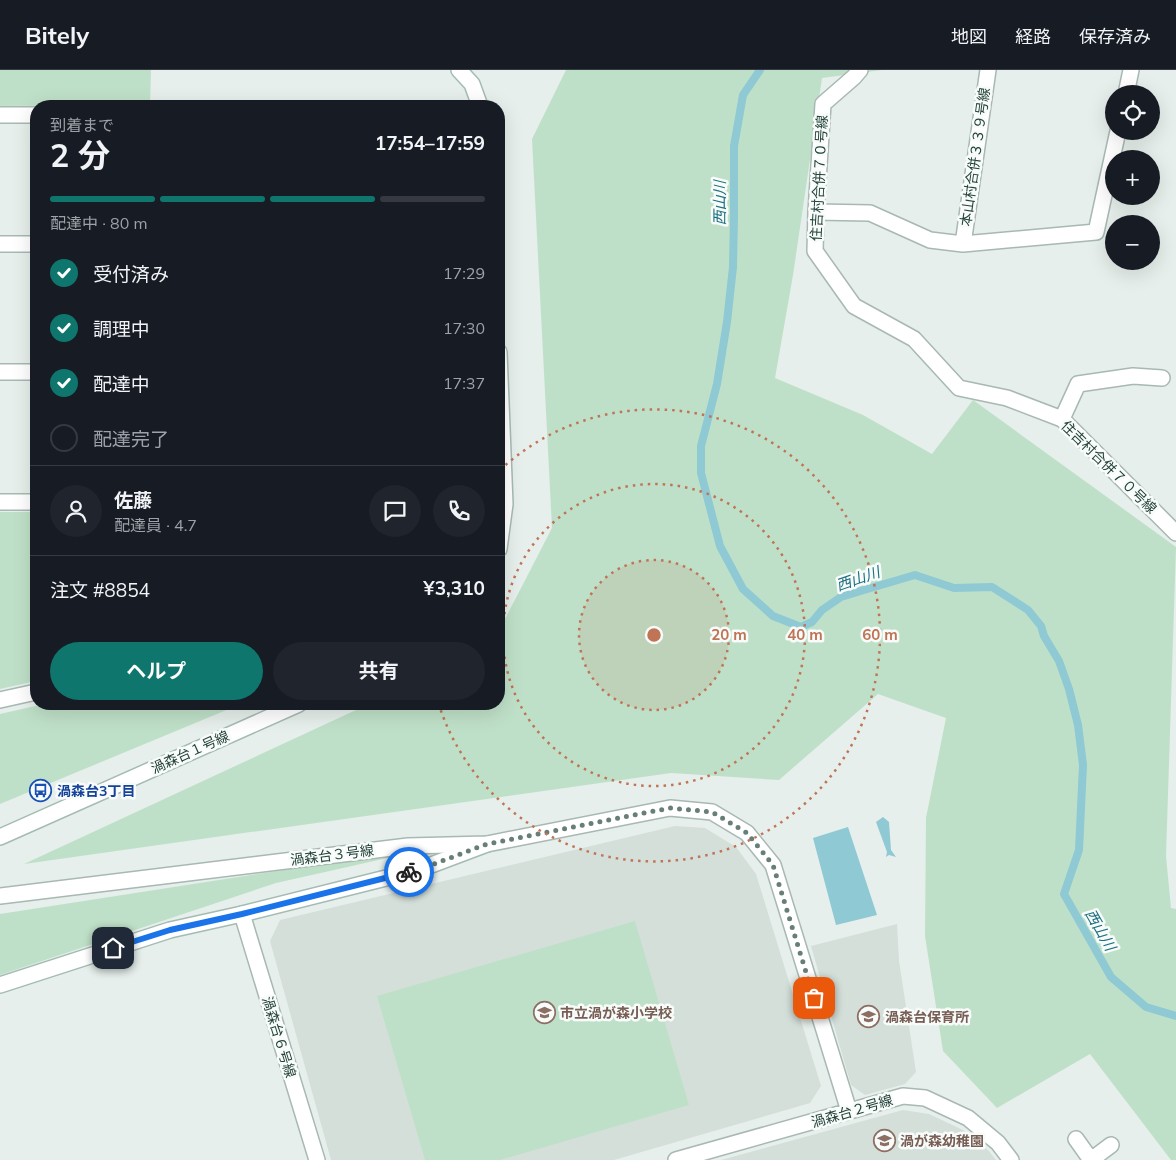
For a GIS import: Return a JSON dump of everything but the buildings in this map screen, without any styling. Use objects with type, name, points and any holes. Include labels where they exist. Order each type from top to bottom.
[{"type":"street","points":[[459,70],[472,84],[478,100]]},
{"type":"street","name":"住吉村合併７０号線","points":[[860,70],[854,78],[823,104],[815,251],[854,306],[914,339],[959,388],[1007,398],[1062,419],[1176,533]]},
{"type":"street","name":"本山村合併３３９号線","points":[[963,244],[988,70]]},
{"type":"street","points":[[1128,85],[1131,70]]},
{"type":"street","points":[[0,115],[30,115]]},
{"type":"street","name":"本山村合併３３９号線","points":[[816,212],[870,214],[930,240],[963,244],[1096,232],[1116,140]]},
{"type":"street","points":[[0,244],[30,244]]},
{"type":"street","points":[[0,372],[30,372]]},
{"type":"street","points":[[1062,419],[1078,384],[1133,376],[1162,378]]},
{"type":"street","points":[[0,502],[30,502]]},
{"type":"street","points":[[0,700],[30,693]]},
{"type":"street","name":"渦森台１号線","points":[[0,837],[285,710]]},
{"type":"street","name":"渦森台３号線","points":[[0,896],[408,846],[487,844],[670,808],[712,812],[747,833],[773,865],[849,1111]]},
{"type":"street","points":[[0,985],[170,930],[418,870],[487,844]]},
{"type":"street","name":"渦森台６号線","points":[[242,914],[317,1160]]},
{"type":"street","name":"渦森台２号線","points":[[678,1160],[903,1096],[925,1098],[968,1118],[998,1143],[1011,1160]]},
{"type":"street","points":[[1076,1139],[1091,1160],[1111,1145]]},
{"type":"shaded area","name":"市立渦が森小学校","points":[[675,826],[705,828],[736,847],[756,874],[821,1086],[810,1103],[614,1160],[331,1160],[270,941],[280,920]]},
{"type":"shaded area","name":"渦森台保育所","points":[[897,924],[899,961],[916,1072],[905,1084],[865,1095],[851,1085],[811,946]]},
{"type":"shaded area","name":"渦が森幼稚園","points":[[903,1110],[929,1114],[963,1130],[989,1151],[996,1160],[721,1160]]},
{"type":"green space","points":[[0,70],[151,70],[150,100],[30,100],[30,106],[0,106]]},
{"type":"green space","points":[[566,70],[882,70],[822,78],[793,275],[775,378],[863,415],[932,454],[973,400],[1176,547],[1166,856],[1171,908],[1176,909],[1176,1160],[1171,1160],[1090,1054],[997,1108],[943,1051],[925,936],[926,818],[946,718],[878,694],[779,780],[671,773],[24,864],[356,710],[505,710],[505,618],[552,528],[532,139]]},
{"type":"green space","points":[[0,512],[30,512],[30,682],[0,689]]},
{"type":"green space","points":[[30,707],[30,710],[227,710],[0,804],[0,714]]},
{"type":"green space","points":[[401,855],[276,883],[0,975],[0,914],[303,867]]},
{"type":"green space","points":[[635,921],[689,1105],[500,1160],[425,1160],[377,996]]},
{"type":"water","points":[[883,817],[889,822],[891,850],[896,857],[889,855],[886,857],[887,852],[876,822]]},
{"type":"water","points":[[848,827],[877,915],[836,925],[813,838]]},
{"type":"waterway","name":"西山川","points":[[760,70],[743,95],[734,146],[733,267],[727,322],[717,384],[701,446],[701,473],[720,546],[743,589],[773,616],[801,627],[812,622],[822,610],[841,597],[915,575],[954,588],[992,587],[1028,610],[1041,626],[1044,636],[1059,661],[1069,689],[1078,725],[1083,765],[1079,850],[1064,894],[1111,977],[1146,1007],[1176,1016]]},
{"type":"way so far","points":[[409,872],[487,844],[670,808],[712,812],[747,833],[773,865],[814,998]]},
{"type":"place","name":"渦森台3丁目","points":[[41,791]]},
{"type":"place","name":"市立渦が森小学校","points":[[544,1013]]},
{"type":"place","name":"渦森台保育所","points":[[869,1017]]},
{"type":"place","name":"渦が森幼稚園","points":[[884,1141]]},
{"type":"route","points":[[113,948],[170,930],[409,872]]}]
